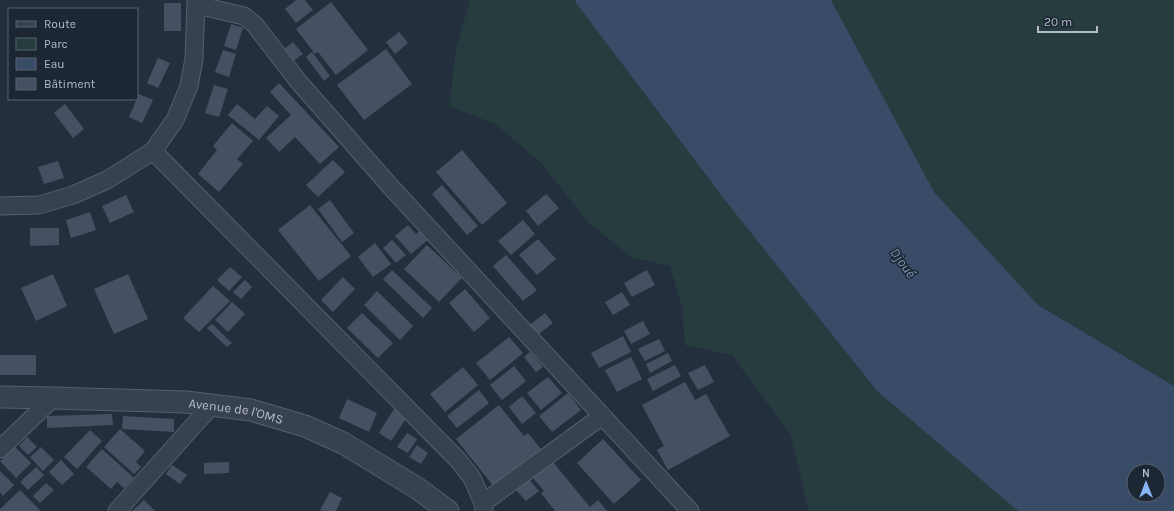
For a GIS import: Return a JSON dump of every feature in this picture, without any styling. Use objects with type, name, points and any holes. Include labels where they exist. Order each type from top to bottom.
[{"type":"street","points":[[0,206],[40,205],[73,195],[107,180],[153,151],[175,120],[189,86],[194,59],[197,3],[244,16],[255,25],[298,81],[390,186],[690,511]]},
{"type":"street","points":[[153,151],[458,460],[472,478],[483,507],[602,416]]},
{"type":"street","name":"Avenue de l'OMS","points":[[0,397],[186,402],[251,410],[297,423],[343,443],[417,488],[448,511]]},
{"type":"street","points":[[0,449],[53,398]]},
{"type":"street","points":[[117,511],[212,405]]},
{"type":"green space","points":[[470,0],[575,0],[728,204],[877,391],[1018,511],[809,511],[790,434],[732,355],[685,345],[682,306],[670,266],[632,258],[588,222],[542,164],[497,125],[449,106],[456,49]]},
{"type":"green space","points":[[831,0],[1174,0],[1174,386],[1038,305],[933,192]]},
{"type":"water","name":"Djoué","points":[[575,0],[831,0],[934,192],[1038,305],[1174,386],[1174,511],[1018,511],[877,391],[728,204]]},
{"type":"building","points":[[296,0],[305,0],[313,10],[296,23],[285,9]]},
{"type":"building","points":[[331,2],[368,50],[336,75],[318,52],[315,54],[296,29]]},
{"type":"building","points":[[164,3],[181,3],[181,31],[164,31]]},
{"type":"building","points":[[231,24],[243,28],[236,50],[224,46]]},
{"type":"building","points":[[399,32],[408,43],[395,54],[386,42]]},
{"type":"building","points":[[293,42],[303,54],[292,62],[283,50]]},
{"type":"building","points":[[386,49],[412,84],[364,120],[337,85]]},
{"type":"building","points":[[223,50],[236,54],[229,77],[215,72]]},
{"type":"building","points":[[312,52],[330,76],[324,81],[306,57]]},
{"type":"building","points":[[158,58],[170,63],[158,88],[147,83]]},
{"type":"building","points":[[279,83],[339,147],[320,164],[295,137],[279,152],[266,138],[291,115],[270,92]]},
{"type":"building","points":[[214,85],[228,89],[219,117],[205,113]]},
{"type":"building","points":[[139,94],[153,100],[142,123],[129,117],[136,100],[138,100]]},
{"type":"building","points":[[65,104],[84,129],[73,138],[54,113]]},
{"type":"building","points":[[237,104],[255,119],[267,106],[279,116],[259,140],[228,115]]},
{"type":"building","points":[[232,123],[253,141],[237,159],[243,164],[219,192],[198,174],[217,150],[213,146]]},
{"type":"building","points":[[462,150],[507,203],[482,225],[436,172]]},
{"type":"building","points":[[333,160],[345,172],[318,197],[306,185]]},
{"type":"building","points":[[58,161],[64,178],[44,184],[38,167]]},
{"type":"building","points":[[442,185],[478,226],[467,235],[432,194]]},
{"type":"building","points":[[546,194],[559,208],[538,226],[526,211]]},
{"type":"building","points":[[126,195],[134,212],[110,223],[102,206]]},
{"type":"building","points":[[330,200],[354,233],[342,242],[318,209]]},
{"type":"building","points":[[310,205],[351,256],[319,281],[278,230]]},
{"type":"building","points":[[90,212],[96,230],[71,238],[66,220]]},
{"type":"building","points":[[523,220],[535,234],[511,255],[498,241]]},
{"type":"building","points":[[408,225],[416,234],[421,230],[429,239],[411,254],[395,236]]},
{"type":"building","points":[[30,228],[59,228],[59,245],[30,246]]},
{"type":"building","points":[[538,239],[556,259],[537,275],[519,255]]},
{"type":"building","points":[[392,240],[406,255],[396,263],[383,248]]},
{"type":"building","points":[[375,243],[391,264],[373,277],[358,257]]},
{"type":"building","points":[[427,245],[462,278],[439,302],[404,269]]},
{"type":"building","points":[[506,255],[537,290],[523,301],[493,266]]},
{"type":"building","points":[[230,267],[242,277],[229,291],[217,280]]},
{"type":"building","points":[[392,270],[432,308],[423,318],[383,279]]},
{"type":"building","points":[[647,270],[655,285],[632,297],[624,283]]},
{"type":"building","points":[[53,274],[67,306],[36,321],[21,288]]},
{"type":"building","points":[[128,274],[148,319],[114,334],[94,289]]},
{"type":"building","points":[[343,277],[355,289],[333,312],[321,300]]},
{"type":"building","points":[[245,280],[252,287],[241,299],[233,292]]},
{"type":"building","points":[[213,286],[230,301],[199,332],[183,318]]},
{"type":"building","points":[[465,289],[490,318],[474,332],[449,303]]},
{"type":"building","points":[[377,291],[413,326],[400,340],[364,305]]},
{"type":"building","points":[[622,292],[630,305],[613,315],[605,302]]},
{"type":"building","points":[[232,302],[245,314],[228,332],[215,320]]},
{"type":"building","points":[[362,313],[393,343],[378,358],[347,328]]},
{"type":"building","points":[[545,313],[553,323],[535,337],[527,327]]},
{"type":"building","points":[[643,321],[650,334],[631,344],[624,331]]},
{"type":"building","points":[[212,324],[232,343],[227,347],[207,328]]},
{"type":"building","points":[[623,336],[631,352],[599,368],[591,353]]},
{"type":"building","points":[[509,337],[523,353],[490,380],[476,363]]},
{"type":"building","points":[[659,339],[665,351],[645,361],[638,349]]},
{"type":"building","points":[[530,352],[543,367],[536,372],[524,357]]},
{"type":"building","points":[[668,353],[672,361],[650,373],[646,364]]},
{"type":"building","points":[[0,355],[36,355],[36,375],[0,375]]},
{"type":"building","points":[[631,357],[642,379],[617,392],[605,370]]},
{"type":"building","points":[[675,365],[681,376],[653,391],[647,379]]},
{"type":"building","points":[[705,365],[714,382],[698,390],[688,373]]},
{"type":"building","points":[[514,366],[526,381],[502,400],[490,385]]},
{"type":"building","points":[[463,367],[478,385],[445,412],[430,394]]},
{"type":"building","points":[[548,377],[562,393],[541,410],[527,393]]},
{"type":"building","points":[[685,382],[695,400],[706,394],[730,436],[668,470],[657,450],[664,446],[642,405]]},
{"type":"building","points":[[479,390],[489,403],[457,428],[447,416]]},
{"type":"building","points":[[568,393],[581,410],[552,432],[539,416]]},
{"type":"building","points":[[522,396],[536,413],[522,424],[509,407]]},
{"type":"building","points":[[347,399],[377,413],[369,432],[339,418]]},
{"type":"building","points":[[499,405],[524,436],[528,433],[541,449],[494,487],[456,439]]},
{"type":"building","points":[[394,409],[407,417],[391,441],[379,433]]},
{"type":"building","points":[[112,414],[113,425],[47,428],[47,416]]},
{"type":"building","points":[[123,416],[174,419],[174,432],[122,429]]},
{"type":"building","points":[[120,429],[145,451],[136,462],[141,467],[134,474],[104,447]]},
{"type":"building","points":[[90,430],[102,441],[77,469],[64,457]]},
{"type":"building","points":[[407,433],[417,439],[408,453],[397,447]]},
{"type":"building","points":[[27,437],[37,447],[28,455],[19,446]]},
{"type":"building","points":[[603,439],[641,480],[614,504],[577,463]]},
{"type":"building","points":[[417,445],[428,453],[421,464],[409,457]]},
{"type":"building","points":[[15,447],[31,463],[16,478],[0,461]]},
{"type":"building","points":[[41,447],[54,460],[43,471],[30,457]]},
{"type":"building","points":[[102,449],[134,478],[124,488],[117,482],[111,489],[86,467]]},
{"type":"building","points":[[61,460],[74,474],[62,485],[49,472]]},
{"type":"building","points":[[229,462],[229,473],[204,474],[204,463]]},
{"type":"building","points":[[553,462],[590,507],[598,500],[607,511],[555,511],[541,493],[544,491],[533,478]]},
{"type":"building","points":[[172,465],[187,475],[180,484],[166,474]]},
{"type":"building","points":[[36,467],[44,475],[28,490],[20,482]]},
{"type":"building","points":[[0,471],[14,485],[3,496],[0,492]]},
{"type":"building","points":[[529,479],[539,491],[526,501],[516,490]]},
{"type":"building","points":[[46,483],[54,490],[40,503],[33,496]]},
{"type":"building","points":[[20,490],[41,511],[0,511],[0,509]]},
{"type":"building","points":[[330,492],[342,498],[336,511],[320,510]]},
{"type":"building","points":[[144,500],[155,511],[132,511]]}]
